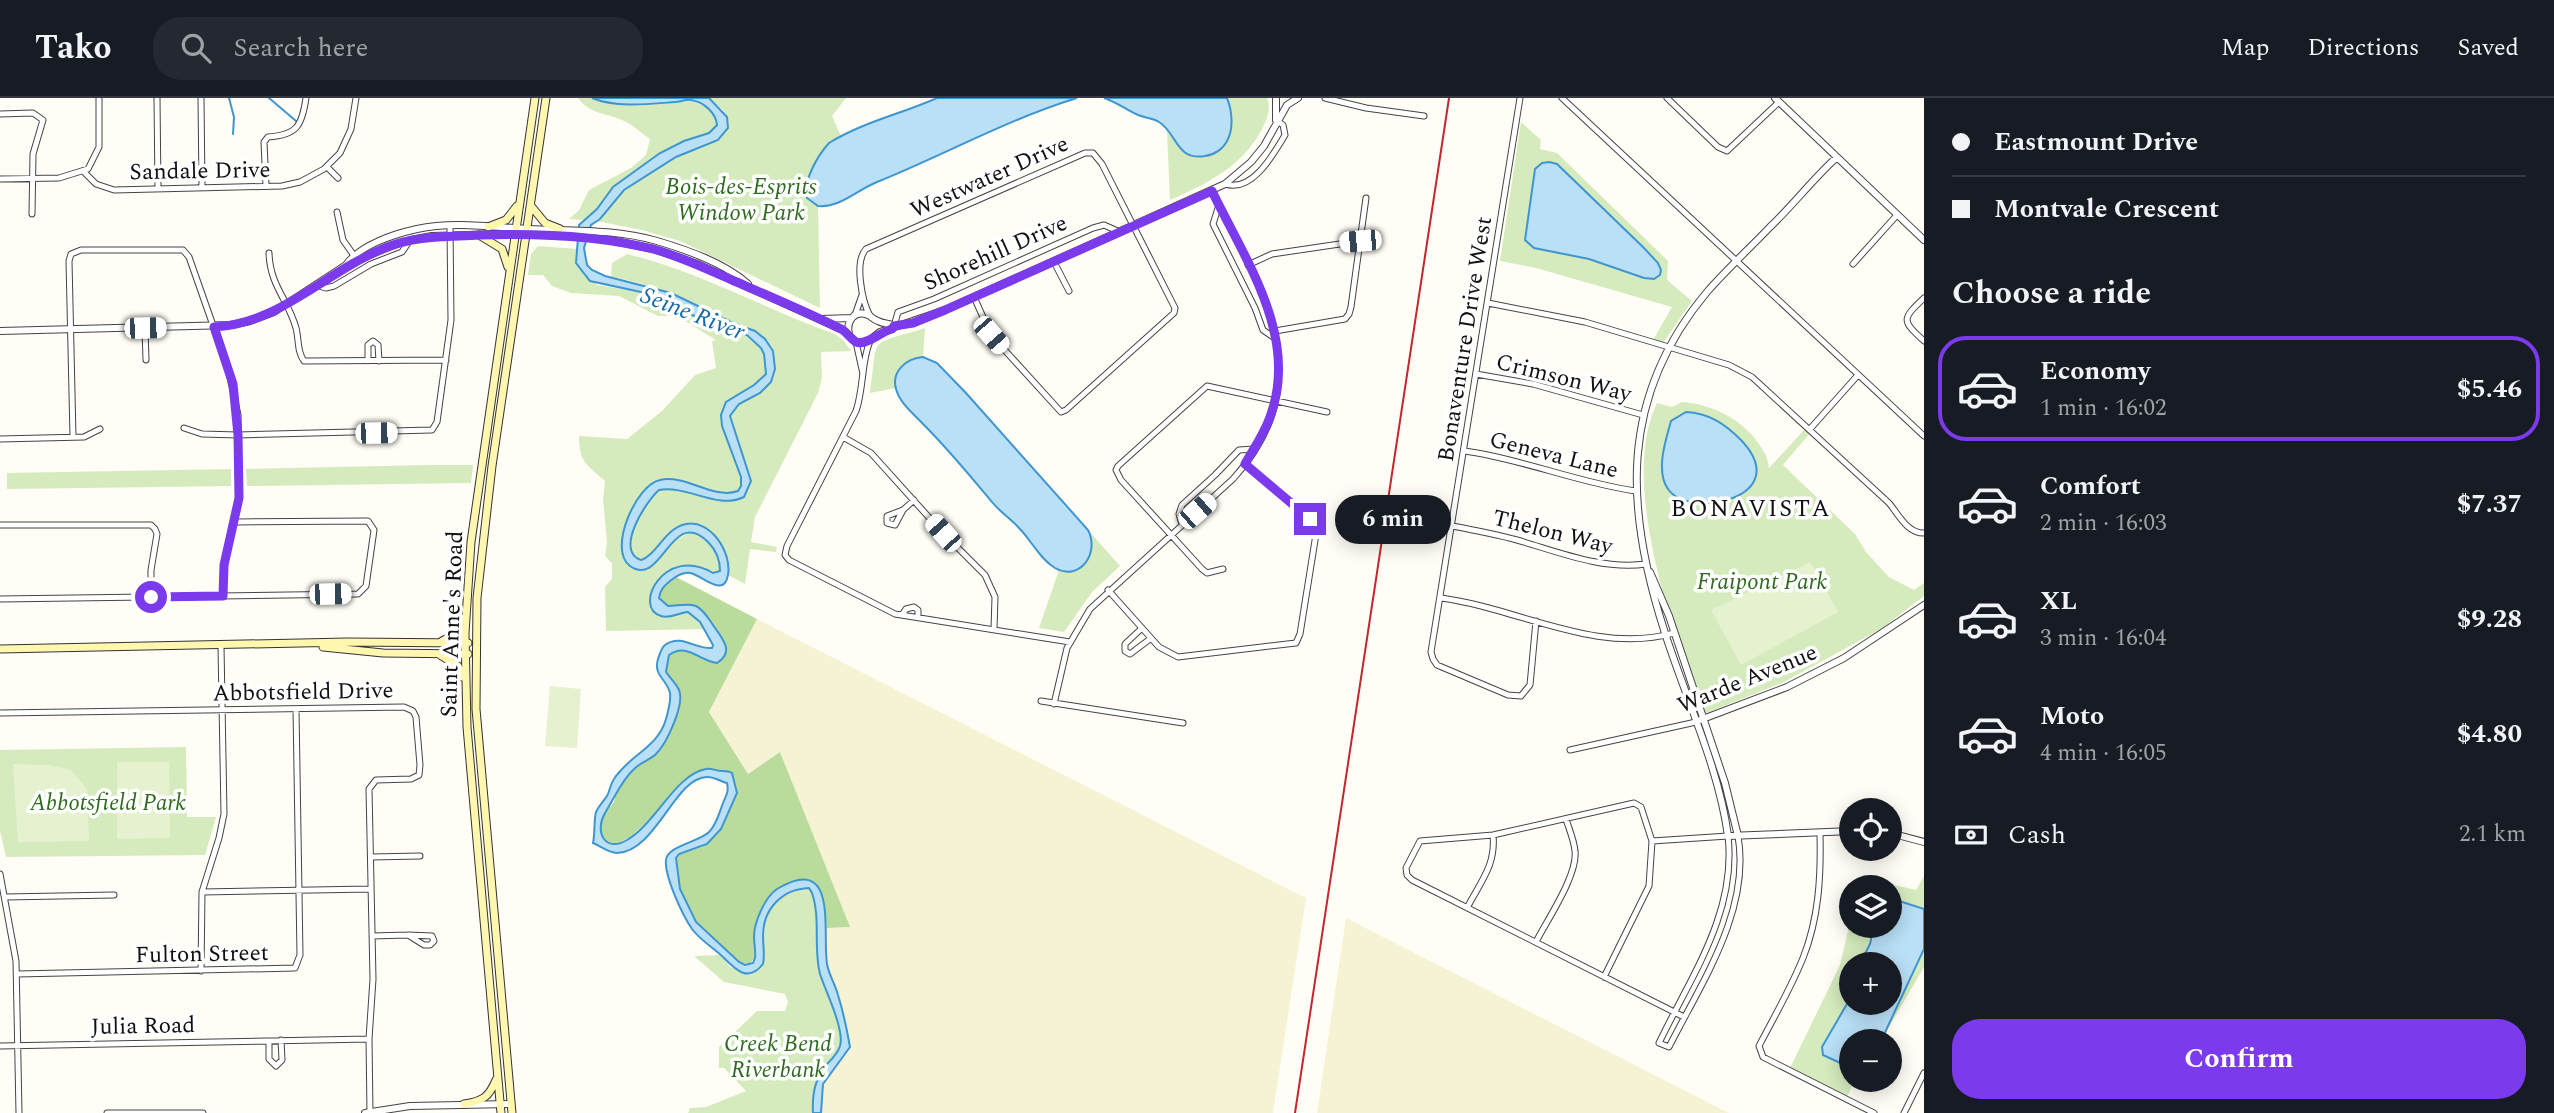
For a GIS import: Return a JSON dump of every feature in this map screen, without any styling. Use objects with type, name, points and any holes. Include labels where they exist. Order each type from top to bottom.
[{"type":"main road","name":"Saint Anne's Road","points":[[500,1113],[467,727],[466,610],[471,542],[535,98]]},
{"type":"main road","name":"Saint Anne's Road","points":[[511,1110],[477,718],[477,598],[485,519],[546,98]]},
{"type":"main road","points":[[488,227],[506,220],[520,200]]},
{"type":"main road","points":[[530,206],[545,223],[561,231]]},
{"type":"main road","points":[[479,235],[502,249],[507,260],[509,278]]},
{"type":"main road","points":[[430,643],[444,641],[457,633],[466,610]]},
{"type":"main road","points":[[0,649],[347,642],[476,644]]},
{"type":"main road","points":[[305,644],[383,653],[476,654]]},
{"type":"main road","points":[[436,654],[458,666],[466,695]]},
{"type":"main road","points":[[464,1104],[479,1102],[489,1095],[498,1076]]},
{"type":"street","points":[[0,179],[67,177],[84,172],[92,163],[99,147],[99,98]]},
{"type":"street","points":[[157,98],[158,189]]},
{"type":"street","points":[[201,98],[202,188]]},
{"type":"street","points":[[265,187],[264,142],[268,137],[281,136],[294,130],[302,118],[306,98]]},
{"type":"street","name":"Sandale Drive","points":[[84,172],[92,181],[108,189],[265,187],[300,182],[327,166],[346,143],[356,98]]},
{"type":"street","name":"Shorehill Drive","points":[[1276,120],[1276,98],[1289,103]]},
{"type":"street","name":"Shorehill Drive","points":[[894,326],[913,323],[974,297],[1225,184],[1251,162],[1264,146],[1276,120],[1289,103],[1298,98]]},
{"type":"street","points":[[1325,98],[1424,116]]},
{"type":"street","name":"Bonaventure Drive West","points":[[1520,98],[1431,652],[1433,659],[1437,664],[1515,697],[1526,692],[1530,685],[1536,621]]},
{"type":"street","points":[[1562,98],[1924,436]]},
{"type":"street","points":[[1667,98],[1718,147],[1727,151],[1777,100],[1924,240]]},
{"type":"street","points":[[0,114],[33,113],[43,120],[33,154],[32,214]]},
{"type":"street","name":"Shorehill Drive","points":[[1225,184],[1236,187],[1244,184],[1265,164],[1285,135],[1283,124],[1276,120]]},
{"type":"street","name":"Westwater Drive","points":[[872,318],[862,295],[860,262],[866,249],[1085,153],[1093,153],[1098,157],[1133,227]]},
{"type":"street","points":[[1646,564],[1674,633],[1700,720],[1723,807],[1730,868],[1725,900],[1707,947],[1659,1043],[1669,1047],[1727,929],[1740,873],[1733,806],[1700,720],[1665,635],[1646,564],[1636,491],[1637,447],[1643,415],[1670,348],[1707,293],[1836,158]]},
{"type":"street","points":[[327,166],[338,178]]},
{"type":"street","points":[[1054,704],[1062,663],[1083,618],[1108,590],[1233,479],[1263,434],[1275,400],[1279,371],[1270,311],[1212,191]]},
{"type":"street","points":[[1275,331],[1340,320],[1349,314],[1366,198]]},
{"type":"street","points":[[1219,205],[1213,224],[1255,308],[1263,330],[1276,339]]},
{"type":"street","points":[[337,212],[341,235],[356,259]]},
{"type":"street","points":[[1853,264],[1897,215]]},
{"type":"street","name":"Shorehill Drive","points":[[875,335],[892,329],[898,312],[1093,228],[1104,225],[1121,232]]},
{"type":"street","points":[[184,428],[202,434],[238,435],[432,430],[437,422],[452,312],[450,227]]},
{"type":"street","points":[[0,331],[214,327],[250,321],[286,305],[372,246],[396,235],[418,229],[488,227],[656,241],[700,257],[740,276],[752,288],[849,334],[856,342],[863,377]]},
{"type":"street","points":[[974,297],[991,335],[1056,409],[1061,412],[1066,410],[1174,313],[1175,308],[1133,227]]},
{"type":"street","points":[[356,259],[410,240],[516,231]]},
{"type":"street","points":[[316,285],[326,288],[334,286],[365,267],[402,252],[410,240]]},
{"type":"street","points":[[1248,265],[1272,254],[1360,241]]},
{"type":"street","points":[[73,438],[70,257],[81,250],[183,250],[189,257],[233,384],[238,435],[239,498],[224,565],[223,596]]},
{"type":"street","points":[[269,253],[269,271],[293,317],[300,354],[304,360],[446,360]]},
{"type":"street","points":[[1054,262],[1069,291]]},
{"type":"street","name":"Westwater Drive","points":[[853,317],[862,295]]},
{"type":"street","points":[[1924,298],[1906,319],[1907,324],[1924,341]]},
{"type":"street","points":[[1488,303],[1585,322],[1729,365],[1752,377],[1889,503],[1906,526],[1916,533],[1924,533]]},
{"type":"street","points":[[820,319],[864,314],[894,326]]},
{"type":"street","points":[[849,334],[847,326],[853,317]]},
{"type":"street","points":[[872,318],[877,328],[866,349],[858,407],[787,546],[785,555],[789,560],[902,615],[1070,642]]},
{"type":"street","points":[[145,328],[146,359]]},
{"type":"street","points":[[368,361],[368,345],[373,341],[378,345],[379,360]]},
{"type":"street","points":[[856,342],[870,341]]},
{"type":"street","name":"Crimson Way","points":[[1476,374],[1533,384],[1643,415]]},
{"type":"street","points":[[1810,429],[1858,375]]},
{"type":"street","points":[[1223,569],[1207,573],[1121,481],[1116,470],[1118,466],[1207,386],[1327,412]]},
{"type":"street","points":[[0,439],[84,437],[100,429]]},
{"type":"street","points":[[843,437],[871,453],[989,582],[995,597],[994,629]]},
{"type":"street","points":[[1182,524],[1179,514],[1182,505],[1238,450],[1254,449]]},
{"type":"street","name":"Geneva Lane","points":[[1465,451],[1519,460],[1636,491]]},
{"type":"street","points":[[1108,590],[1150,639],[1165,652],[1178,657],[1296,643],[1300,634],[1317,528],[1245,464]]},
{"type":"street","points":[[903,510],[914,500]]},
{"type":"street","points":[[1301,511],[1308,503],[1316,503],[1318,509],[1310,519]]},
{"type":"street","points":[[0,599],[358,594],[363,591],[367,582],[374,530],[368,521],[235,522]]},
{"type":"street","points":[[0,525],[152,525],[157,534],[151,597]]},
{"type":"street","name":"Thelon Way","points":[[1452,526],[1491,533],[1604,564],[1627,567],[1646,564]]},
{"type":"street","points":[[1441,598],[1470,602],[1608,638],[1641,639],[1674,633]]},
{"type":"street","name":"Warde Avenue","points":[[1570,750],[1700,720],[1787,687],[1844,658],[1924,605]]},
{"type":"street","points":[[1141,629],[1125,644],[1125,651],[1130,654],[1150,639]]},
{"type":"street","points":[[201,971],[202,892],[224,814],[221,646]]},
{"type":"street","points":[[1041,701],[1183,723]]},
{"type":"street","name":"Fulton Street","points":[[17,974],[295,968],[300,958],[296,709]]},
{"type":"street","name":"Abbotsfield Drive","points":[[0,713],[411,709],[416,715],[419,775],[411,779],[376,780],[370,787],[373,988],[368,1113]]},
{"type":"street","points":[[1604,977],[1649,886],[1652,841],[1641,807],[1634,803],[1493,835],[1420,841],[1406,868],[1407,875],[1412,880],[1536,943],[1604,977],[1674,1012],[1684,1017]]},
{"type":"street","points":[[1536,943],[1571,874],[1575,860],[1575,850],[1566,819]]},
{"type":"street","points":[[1652,841],[1839,832]]},
{"type":"street","points":[[1820,834],[1821,873],[1816,916],[1804,957],[1759,1046],[1763,1057],[1874,1113]]},
{"type":"street","points":[[1467,908],[1491,864],[1493,835]]},
{"type":"street","points":[[1902,836],[1924,842]]},
{"type":"street","points":[[370,858],[420,856]]},
{"type":"street","points":[[0,874],[13,935],[17,974],[19,1113]]},
{"type":"street","points":[[202,892],[371,889]]},
{"type":"street","points":[[5,897],[114,895]]},
{"type":"street","points":[[372,936],[408,935]]},
{"type":"street","name":"Julia Road","points":[[0,1046],[369,1039]]},
{"type":"street","points":[[269,1041],[269,1059],[276,1066],[282,1058],[281,1040]]},
{"type":"street","points":[[1904,1113],[1924,1073]]},
{"type":"street","points":[[368,1113],[410,1105],[500,1104],[511,1110]]},
{"type":"street","points":[[500,1113],[511,1110]]},
{"type":"street","points":[[107,1113],[203,1113]]},
{"type":"shaded area","points":[[757,619],[1306,898],[1273,1113],[821,1113],[823,1084],[850,1051],[839,997],[827,964],[827,928],[849,927],[780,752],[748,774],[709,712]]},
{"type":"shaded area","points":[[1346,918],[1729,1113],[1317,1113]]},
{"type":"green space","points":[[578,98],[611,103],[651,104],[691,100],[711,110],[717,126],[709,133],[660,153],[613,187],[597,209],[583,220],[569,219],[579,210],[589,190],[631,168],[646,155],[650,139],[626,122],[587,107]]},
{"type":"green space","name":"Bois-des-Esprits Window Park","points":[[709,98],[846,98],[832,116],[841,136],[829,143],[818,206],[820,308],[680,241],[596,221],[622,193],[641,178],[672,159],[707,145],[725,132],[728,125],[723,110]]},
{"type":"green space","points":[[1227,98],[1267,98],[1269,112],[1264,125],[1247,151],[1236,162],[1212,179],[1170,200],[1167,131],[1176,144],[1222,148],[1228,139]]},
{"type":"green space","points":[[1521,122],[1541,140],[1540,149],[1557,153],[1668,261],[1667,280],[1692,301],[1663,343],[1653,340],[1672,307],[1536,268],[1500,261]]},
{"type":"green space","points":[[538,246],[577,249],[576,263],[597,285],[641,292],[731,331],[748,335],[762,348],[766,374],[754,385],[731,398],[726,423],[726,437],[740,471],[741,484],[738,491],[723,493],[677,479],[644,489],[625,524],[625,560],[657,562],[672,542],[691,532],[703,538],[716,552],[720,571],[713,573],[708,570],[671,569],[674,616],[684,612],[691,613],[704,629],[606,631],[605,587],[612,579],[612,563],[605,556],[605,481],[582,457],[579,436],[627,439],[662,411],[695,375],[716,368],[712,341],[716,340],[677,316],[658,316],[619,296],[571,293],[552,286],[543,275],[528,275],[531,254]]},
{"type":"green space","points":[[627,254],[707,281],[835,334],[851,351],[821,352],[822,378],[818,393],[755,517],[751,542],[777,547],[776,552],[750,549],[745,584],[728,575],[721,546],[709,529],[700,524],[680,526],[644,559],[635,557],[631,540],[641,512],[659,490],[684,490],[711,498],[738,500],[751,481],[730,416],[739,404],[767,387],[765,339],[671,294],[611,277],[612,263]]},
{"type":"green space","points":[[925,328],[923,357],[917,358],[895,382],[896,388],[870,393],[874,360],[879,345]]},
{"type":"green space","name":"Fraipont Park","points":[[1682,402],[1706,406],[1729,416],[1757,441],[1766,455],[1769,468],[1805,429],[1810,433],[1783,465],[1855,534],[1866,552],[1889,577],[1914,590],[1924,583],[1924,596],[1881,629],[1782,683],[1701,715],[1665,602],[1647,516],[1644,474],[1647,436],[1657,403],[1672,407]]},
{"type":"green space","points":[[473,465],[471,483],[247,486],[246,469]]},
{"type":"green space","points":[[231,469],[231,486],[7,489],[7,473]]},
{"type":"green space","points":[[1088,530],[1120,566],[1092,592],[1064,632],[1039,628],[1059,570],[1076,569],[1091,554]]},
{"type":"green space","points":[[1810,562],[1838,612],[1741,665],[1711,610]]},
{"type":"green space","points":[[676,577],[757,619],[709,712],[748,774],[780,752],[850,927],[827,928],[825,911],[816,884],[792,884],[776,890],[754,937],[755,958],[749,964],[735,958],[694,919],[681,891],[676,870],[679,854],[702,847],[736,797],[737,793],[723,771],[705,769],[630,837],[617,844],[606,841],[599,827],[626,777],[668,737],[679,702],[679,690],[666,672],[669,655],[682,650],[717,663],[726,654],[726,647],[719,632],[699,611],[683,605],[668,606],[659,598],[660,591]]},
{"type":"green space","points":[[550,686],[581,689],[577,748],[545,746]]},
{"type":"green space","name":"Abbotsfield Park","points":[[186,747],[187,817],[216,817],[205,855],[6,857],[0,831],[0,750]]},
{"type":"green space","points":[[117,762],[169,762],[170,838],[117,839]]},
{"type":"green space","points":[[13,764],[49,765],[71,770],[87,789],[89,841],[18,842]]},
{"type":"green space","points":[[1924,876],[1924,967],[1902,1005],[1902,952],[1843,952],[1846,938],[1902,938],[1902,887],[1916,890]]},
{"type":"green space","name":"Creek Bend Riverbank","points":[[801,888],[809,888],[817,908],[818,963],[841,1039],[839,1051],[817,1080],[813,1113],[688,1113],[690,1108],[706,1107],[746,1091],[724,1068],[719,1068],[719,1047],[757,1011],[785,1011],[788,1002],[785,994],[724,982],[694,956],[721,955],[730,967],[749,973],[756,971],[763,964],[763,929],[771,907],[777,900]]},
{"type":"green space","points":[[1839,967],[1839,1015],[1896,1015],[1888,1029],[1839,1029],[1839,1092],[1849,1092],[1847,1097],[1790,1068]]},
{"type":"water","name":"Seine River","points":[[592,98],[709,98],[727,117],[728,128],[718,140],[676,157],[624,190],[600,219],[591,225],[584,248],[587,265],[605,276],[671,293],[755,331],[773,351],[775,369],[771,382],[760,393],[739,404],[730,416],[751,481],[744,497],[723,501],[670,489],[659,490],[647,504],[635,526],[631,547],[633,555],[641,560],[652,553],[672,531],[686,524],[704,527],[718,539],[727,557],[726,582],[722,585],[712,584],[685,573],[666,585],[659,598],[668,606],[689,605],[700,609],[722,638],[726,653],[717,663],[682,650],[669,655],[666,672],[678,687],[680,696],[674,723],[656,754],[629,774],[621,785],[602,820],[601,833],[607,842],[613,844],[627,840],[647,822],[675,789],[695,773],[708,769],[732,773],[737,793],[721,829],[707,844],[679,854],[676,858],[680,889],[696,922],[745,965],[753,963],[755,958],[756,924],[764,904],[773,893],[797,880],[810,881],[819,888],[825,916],[827,964],[840,1001],[850,1047],[823,1084],[821,1113],[813,1113],[815,1086],[820,1074],[838,1051],[841,1039],[820,974],[815,903],[809,888],[790,892],[770,909],[764,926],[763,964],[758,970],[747,974],[733,967],[692,929],[679,906],[668,876],[668,855],[704,836],[714,826],[727,794],[727,783],[710,777],[696,780],[685,789],[643,841],[631,849],[614,853],[593,843],[596,812],[613,781],[627,764],[657,737],[666,719],[670,693],[657,670],[662,648],[677,641],[706,648],[712,648],[713,645],[700,622],[688,612],[664,617],[653,611],[650,602],[658,581],[667,572],[680,566],[696,566],[713,573],[720,571],[713,548],[695,533],[685,533],[675,539],[650,567],[641,570],[630,566],[624,558],[623,532],[628,518],[642,493],[660,480],[680,480],[719,492],[738,491],[741,477],[722,426],[721,415],[726,402],[754,385],[766,374],[764,354],[747,335],[692,315],[672,303],[641,292],[590,281],[576,263],[579,225],[597,209],[613,187],[660,153],[709,133],[717,125],[708,109],[691,100],[633,104],[611,103]]},
{"type":"water","points":[[937,98],[1077,98],[1001,127],[870,185],[834,204],[818,206],[807,198],[809,177],[820,154],[829,143],[855,129]]},
{"type":"water","points":[[1104,98],[1227,98],[1232,120],[1231,131],[1218,151],[1205,156],[1195,156],[1182,150],[1159,122]]},
{"type":"water","points":[[1542,163],[1557,164],[1643,247],[1658,263],[1660,275],[1654,279],[1644,278],[1589,259],[1534,248],[1525,240],[1535,169]]},
{"type":"water","points":[[923,357],[937,363],[966,393],[1088,530],[1091,548],[1089,556],[1080,568],[1064,571],[1045,560],[904,404],[896,389],[898,371],[911,360]]},
{"type":"water","points":[[1686,412],[1716,420],[1741,440],[1755,460],[1756,476],[1748,489],[1733,498],[1696,503],[1679,498],[1668,489],[1662,473],[1664,446],[1671,421]]},
{"type":"water","points":[[1902,902],[1924,909],[1924,949],[1902,996],[1902,952],[1866,952],[1871,938],[1902,938]]},
{"type":"water","points":[[1841,1015],[1893,1015],[1887,1029],[1839,1029],[1839,1062],[1823,1055],[1822,1047]]},
{"type":"waterway","points":[[229,98],[234,117],[233,134]]},
{"type":"waterway","points":[[269,98],[296,121]]},
{"type":"railway","points":[[1295,1113],[1449,98]]},
{"type":"district","name":"BONAVISTA","points":[[1751,508]]},
{"type":"route","points":[[151,597],[223,596],[224,565],[239,498],[238,435],[233,384],[214,327],[262,317],[286,305],[346,265],[393,245],[432,236],[562,235],[654,249],[752,288],[843,330],[856,342],[866,343],[880,332],[945,310],[1212,191],[1270,311],[1279,355],[1279,371],[1271,414],[1263,434],[1245,464],[1310,519]]}]
